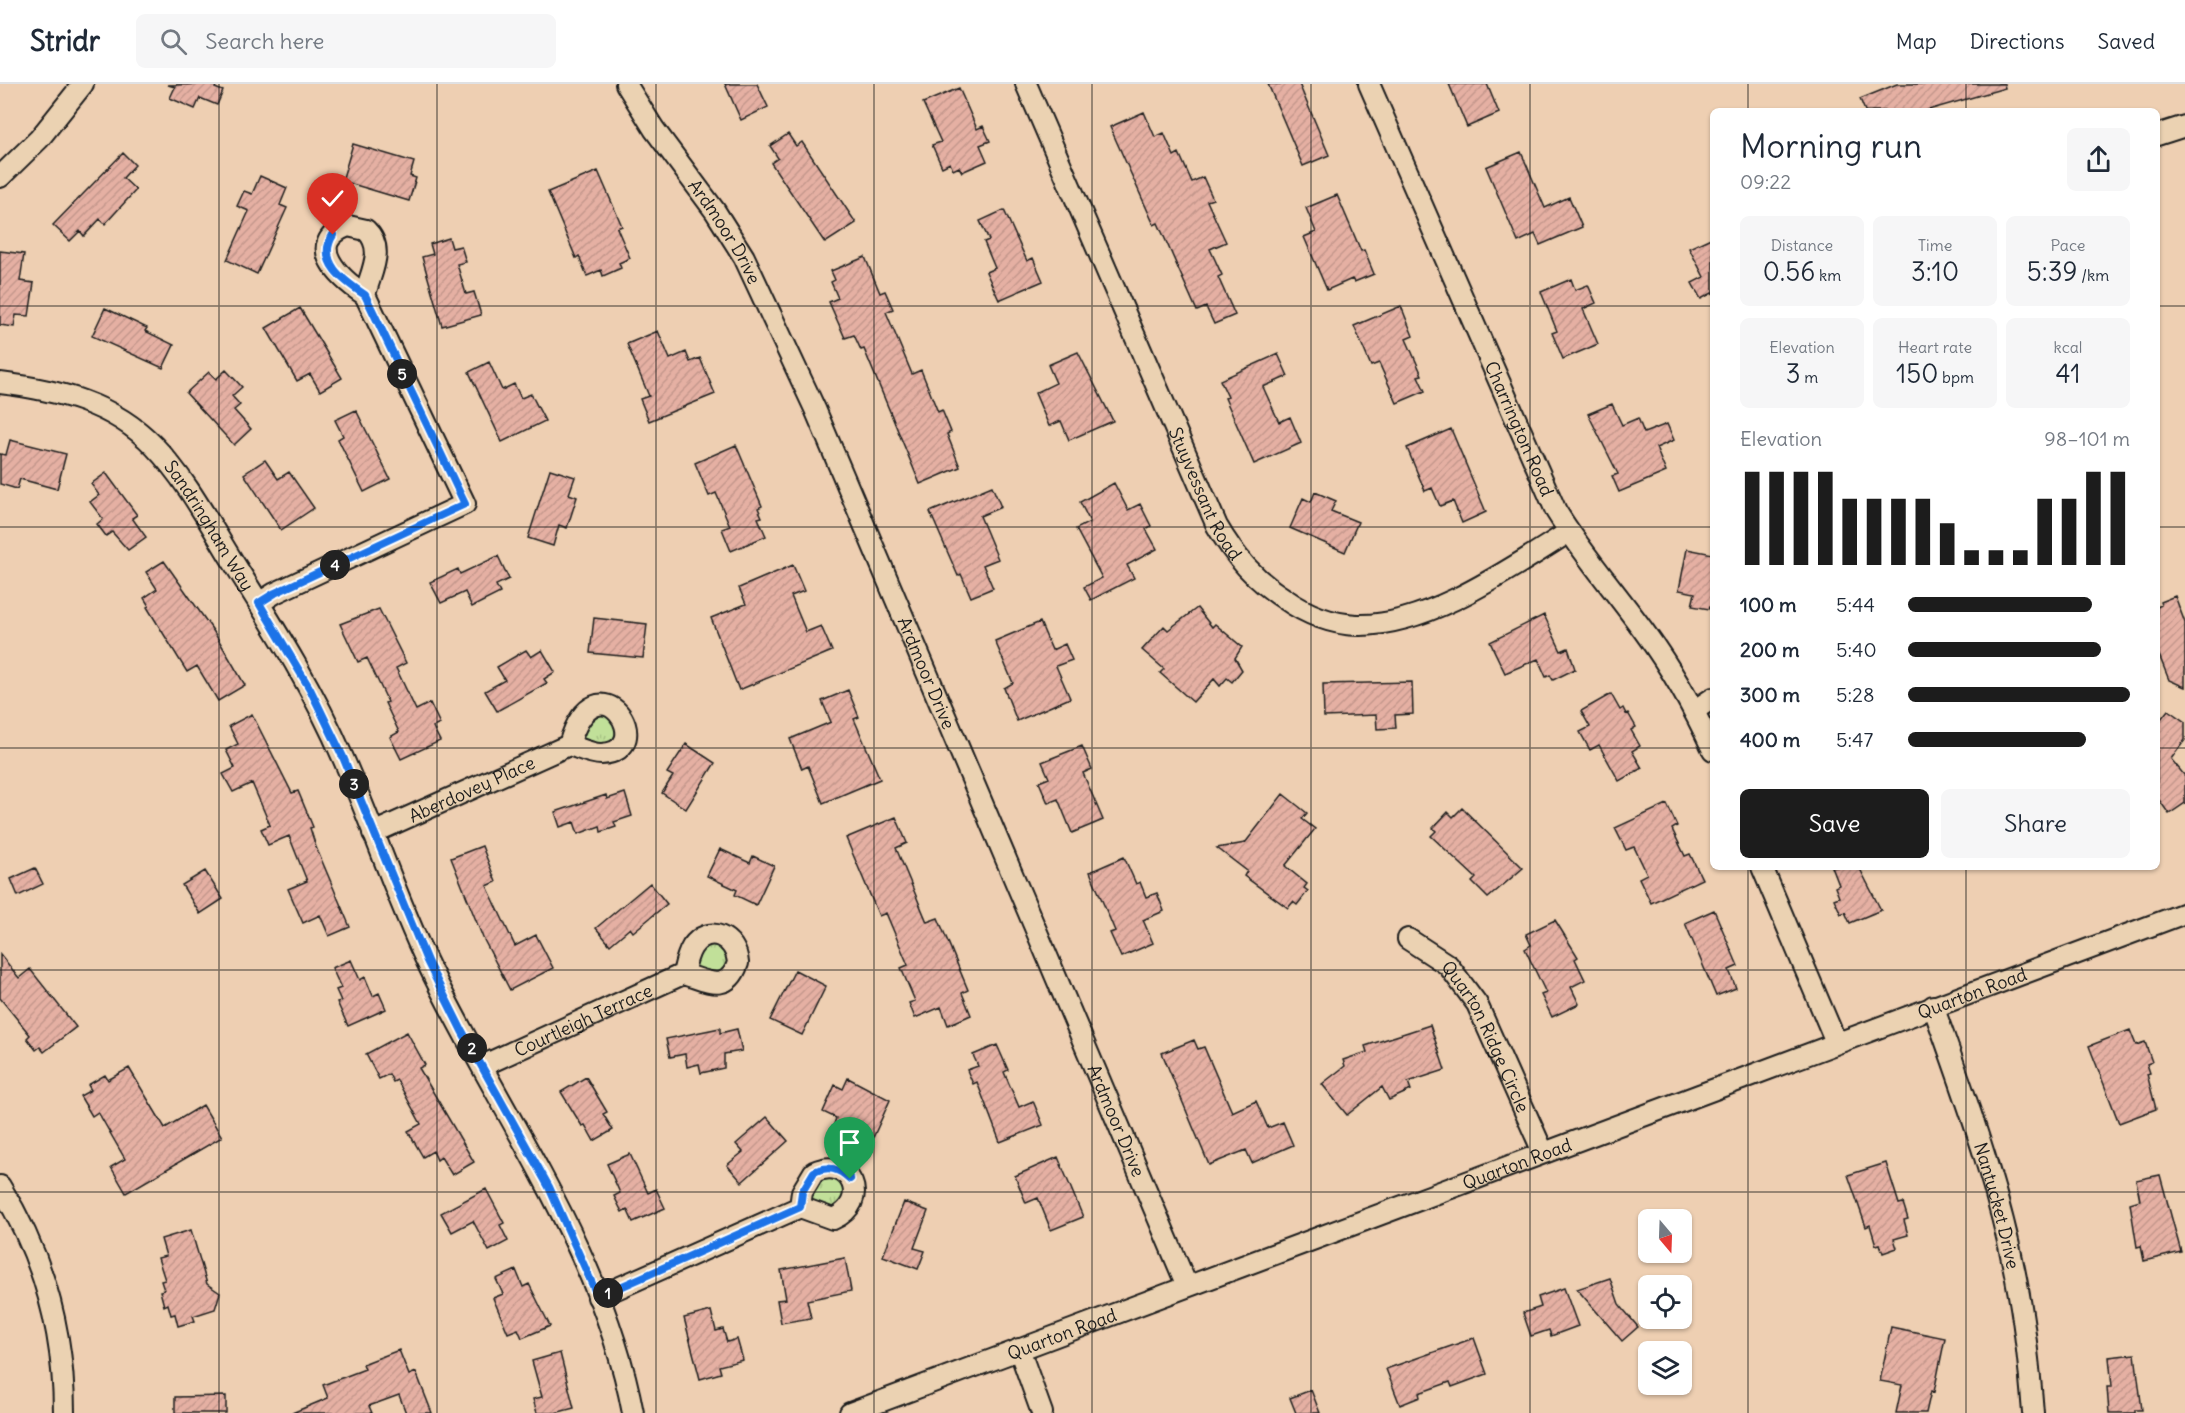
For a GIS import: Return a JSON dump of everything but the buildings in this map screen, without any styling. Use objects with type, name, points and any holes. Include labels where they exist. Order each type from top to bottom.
[{"type":"street","points":[[0,177],[39,139],[83,84]]},
{"type":"street","name":"Ardmoor Drive","points":[[626,84],[654,129],[728,229],[764,296],[815,410],[1187,1286]]},
{"type":"street","name":"Stuyvessant Road","points":[[1026,84],[1217,526],[1239,561],[1270,590],[1317,616],[1357,625],[1377,624],[1403,618],[1448,600],[1569,532]]},
{"type":"street","name":"Charrington Road","points":[[1369,84],[1546,491],[1569,532],[1649,638],[1695,710],[1710,743]]},
{"type":"street","points":[[2160,134],[2185,126]]},
{"type":"street","points":[[259,603],[275,593],[465,504],[365,295]]},
{"type":"street","name":"Sandringham Way","points":[[0,383],[69,394],[94,404],[140,432],[170,462],[259,603],[310,689],[343,757],[427,961],[549,1187],[598,1297],[619,1356],[633,1413]]},
{"type":"street","points":[[1695,710],[1710,700]]},
{"type":"street","name":"Aberdovey Place","points":[[373,833],[569,745]]},
{"type":"street","points":[[1763,870],[1836,1042]]},
{"type":"street","name":"Quarton Road","points":[[850,1413],[2185,913]]},
{"type":"street","name":"Quarton Ridge Circle","points":[[1408,939],[1448,965],[1477,1004],[1543,1152]]},
{"type":"street","name":"Courtleigh Terrace","points":[[482,1066],[683,974]]},
{"type":"street","name":"Nantucket Drive","points":[[1933,1006],[1975,1125],[2006,1234],[2020,1296],[2033,1413]]},
{"type":"street","points":[[0,1186],[27,1236],[57,1321],[61,1348],[64,1413]]},
{"type":"street","points":[[598,1297],[800,1207]]},
{"type":"street","points":[[1019,1349],[1042,1413]]},
{"type":"green space","points":[[594,715],[607,715],[616,724],[613,738],[600,746],[583,739],[582,735]]},
{"type":"green space","points":[[714,943],[727,949],[729,966],[716,975],[695,967],[702,948]]},
{"type":"green space","points":[[823,1178],[836,1178],[844,1186],[844,1198],[833,1207],[825,1207],[810,1201],[818,1181]]},
{"type":"route","points":[[333,235],[327,244],[329,262],[339,276],[365,295],[465,504],[275,593],[259,603],[310,689],[343,757],[427,961],[462,1031],[549,1187],[598,1297],[800,1207],[807,1179],[814,1172],[823,1168],[832,1168],[843,1172],[850,1179]]}]
